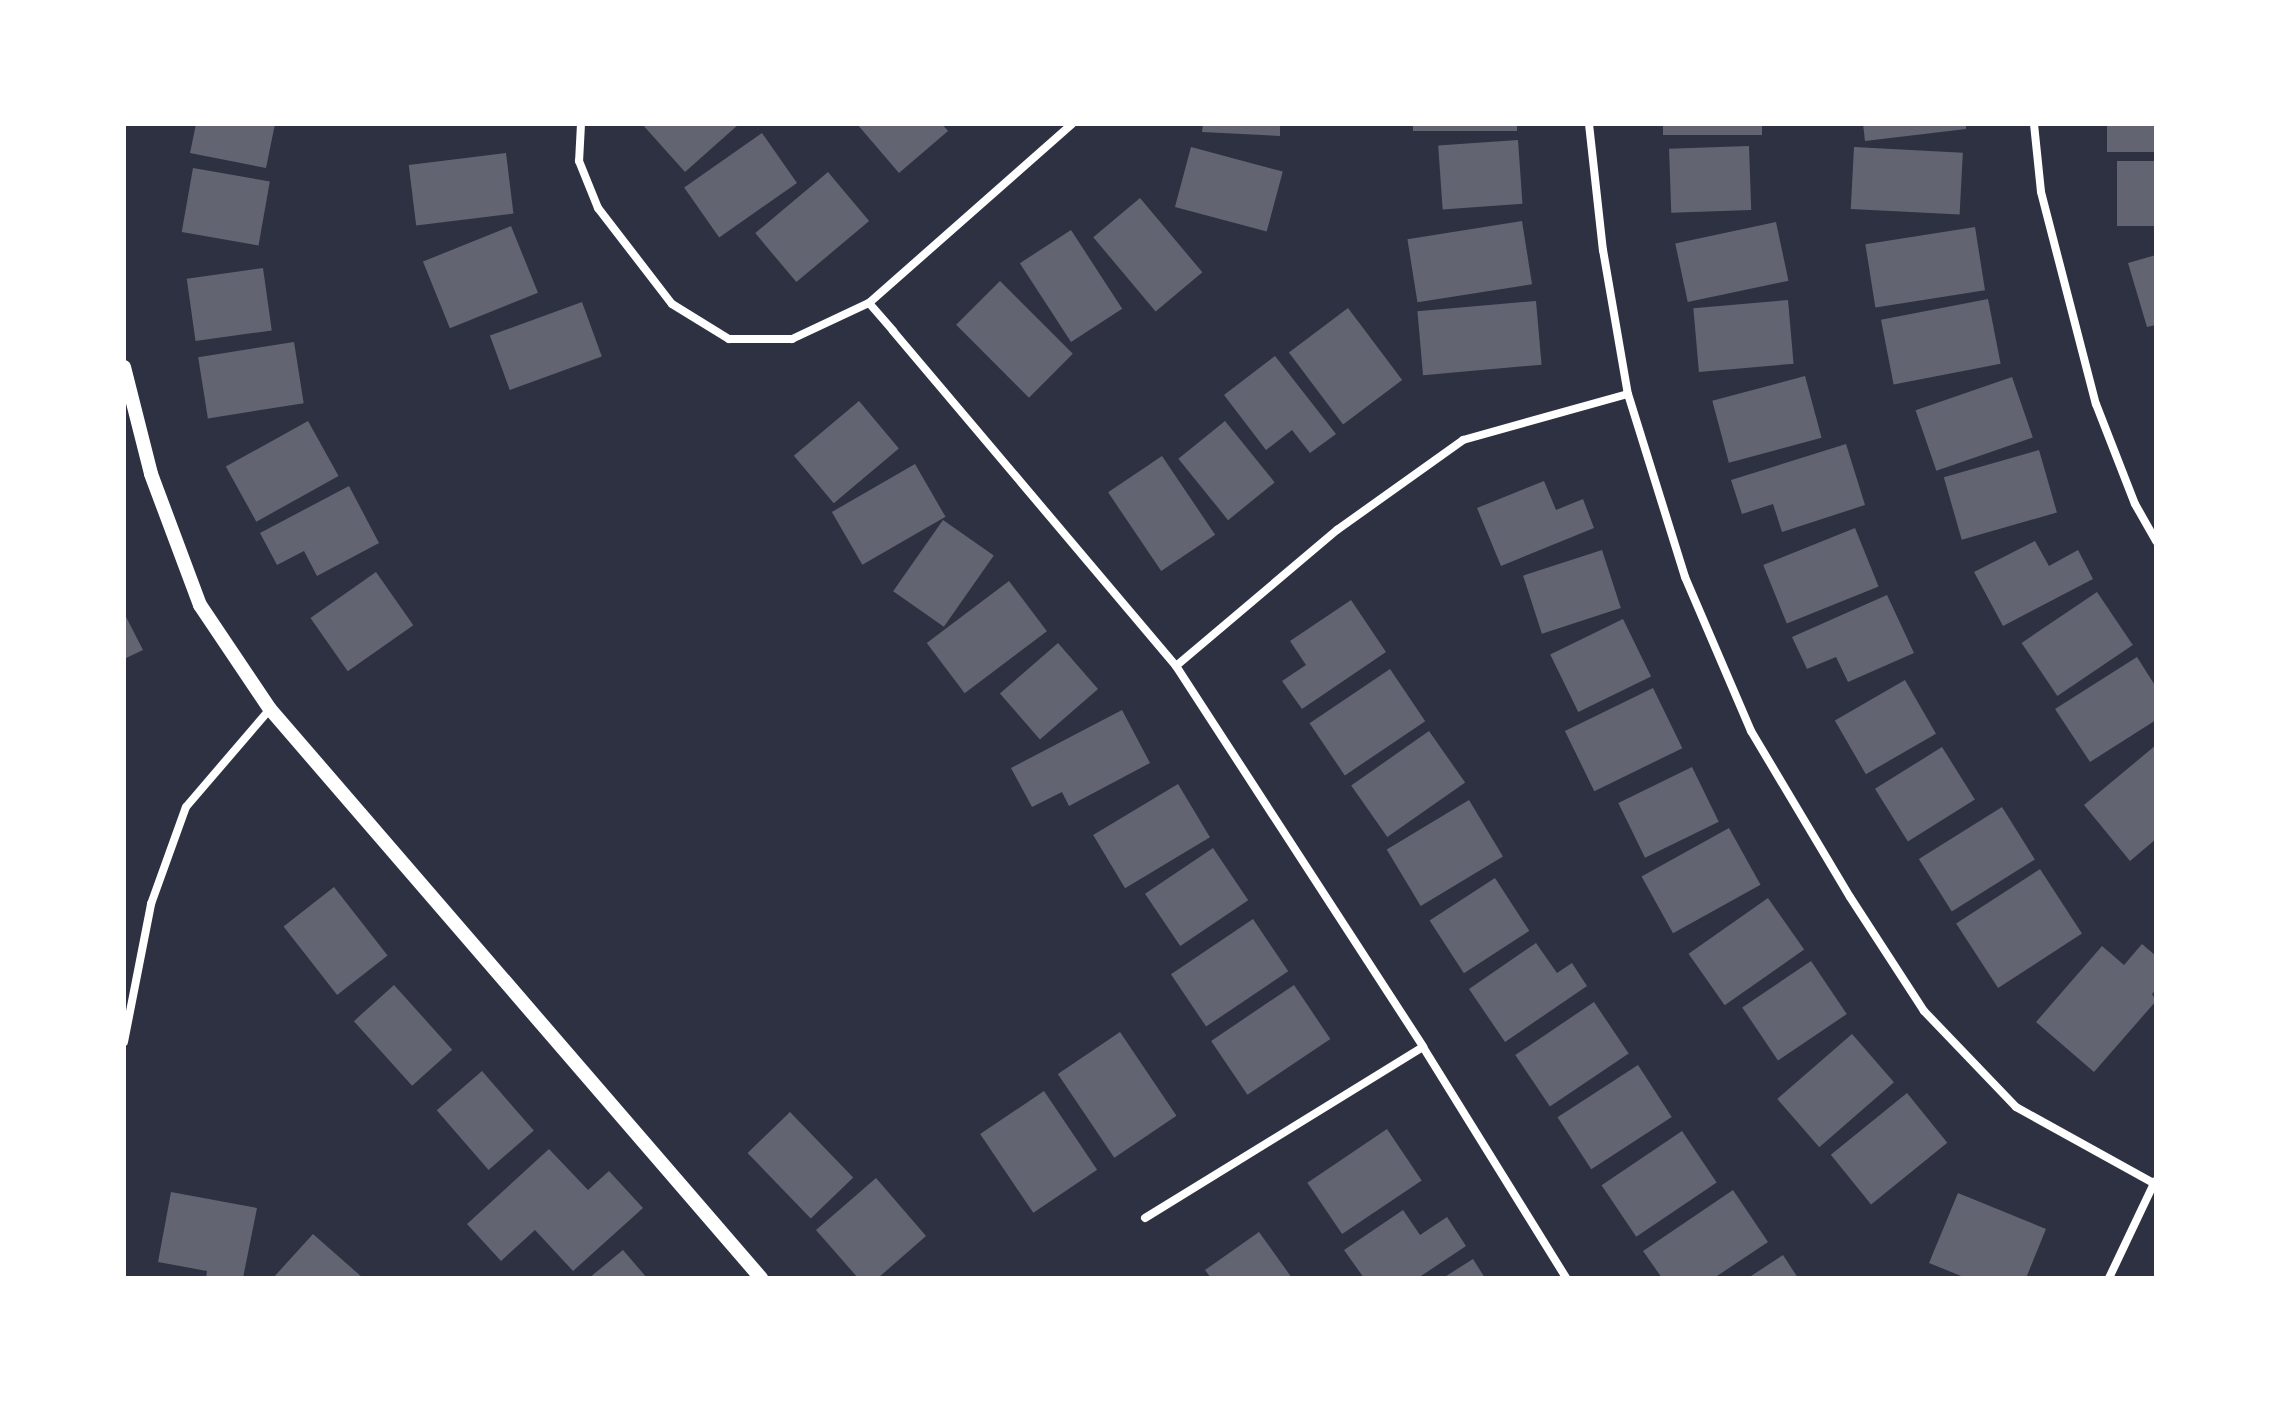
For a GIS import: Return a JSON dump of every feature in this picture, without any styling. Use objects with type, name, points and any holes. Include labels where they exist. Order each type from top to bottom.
[{"type":"street","points":[[581,124],[579,161],[598,208],[672,304],[729,339],[792,339],[869,303],[1072,124]]},
{"type":"street","points":[[1589,124],[1603,250],[1628,394],[1685,577],[1751,731],[1850,897],[1924,1011],[2016,1107],[2155,1181],[2109,1278]]},
{"type":"street","points":[[2034,124],[2041,192],[2096,404],[2135,504],[2156,541]]},
{"type":"street","points":[[869,303],[1176,666],[1423,1047],[1566,1278]]},
{"type":"street","points":[[124,367],[151,474],[200,605],[270,709],[761,1278]]},
{"type":"street","points":[[1176,666],[1337,530],[1463,440],[1628,394]]},
{"type":"street","points":[[124,1042],[151,904],[186,807],[270,709]]},
{"type":"street","points":[[1145,1218],[1423,1047]]},
{"type":"building","points":[[196,124],[275,124],[266,168],[190,153]]},
{"type":"building","points":[[642,124],[739,124],[685,172]]},
{"type":"building","points":[[857,124],[942,124],[948,131],[899,173]]},
{"type":"building","points":[[1203,124],[1280,124],[1280,136],[1202,132]]},
{"type":"building","points":[[1413,124],[1517,124],[1517,131],[1413,131]]},
{"type":"building","points":[[1663,124],[1762,124],[1762,135],[1663,135]]},
{"type":"building","points":[[1863,124],[1966,124],[1966,129],[1865,141]]},
{"type":"building","points":[[2107,124],[2156,124],[2156,152],[2107,152]]},
{"type":"building","points":[[762,133],[797,183],[719,237],[684,187]]},
{"type":"building","points":[[1518,140],[1522,204],[1443,209],[1438,146]]},
{"type":"building","points":[[1749,146],[1751,210],[1671,213],[1669,149]]},
{"type":"building","points":[[1191,147],[1283,172],[1267,231],[1175,207]]},
{"type":"building","points":[[1854,147],[1963,153],[1960,215],[1851,209]]},
{"type":"building","points":[[506,153],[513,214],[416,225],[409,165]]},
{"type":"building","points":[[2117,161],[2156,161],[2156,226],[2117,226]]},
{"type":"building","points":[[193,168],[270,182],[259,246],[182,232]]},
{"type":"building","points":[[828,172],[869,221],[796,282],[755,233]]},
{"type":"building","points":[[1140,198],[1202,272],[1156,312],[1093,237]]},
{"type":"building","points":[[1522,221],[1532,284],[1417,302],[1407,239]]},
{"type":"building","points":[[1776,222],[1788,281],[1688,302],[1675,243]]},
{"type":"building","points":[[511,226],[538,293],[450,328],[423,262]]},
{"type":"building","points":[[1975,227],[1985,290],[1875,308],[1865,244]]},
{"type":"building","points":[[1071,230],[1122,309],[1071,342],[1020,263]]},
{"type":"building","points":[[2156,255],[2156,325],[2147,327],[2128,263]]},
{"type":"building","points":[[263,268],[272,330],[196,341],[187,279]]},
{"type":"building","points":[[1000,281],[1073,354],[1029,398],[956,325]]},
{"type":"building","points":[[1988,299],[2001,364],[1894,385],[1881,320]]},
{"type":"building","points":[[1788,300],[1794,364],[1699,372],[1693,308]]},
{"type":"building","points":[[1536,301],[1542,365],[1423,375],[1417,311]]},
{"type":"building","points":[[582,302],[602,357],[510,390],[490,336]]},
{"type":"building","points":[[1348,308],[1402,380],[1343,424],[1289,353]]},
{"type":"building","points":[[294,342],[304,403],[208,418],[198,357]]},
{"type":"building","points":[[1275,356],[1336,434],[1310,453],[1292,430],[1266,450],[1224,395]]},
{"type":"building","points":[[1805,376],[1822,438],[1729,463],[1712,401]]},
{"type":"building","points":[[2012,377],[2033,438],[1936,471],[1916,410]]},
{"type":"building","points":[[859,401],[899,448],[834,503],[794,456]]},
{"type":"building","points":[[308,421],[339,476],[256,522],[226,467]]},
{"type":"building","points":[[1225,421],[1275,482],[1228,520],[1178,459]]},
{"type":"building","points":[[1846,444],[1865,505],[1782,532],[1773,504],[1742,514],[1731,480]]},
{"type":"building","points":[[2039,450],[2057,512],[1962,540],[1944,477]]},
{"type":"building","points":[[1162,456],[1215,535],[1161,571],[1108,492]]},
{"type":"building","points":[[915,464],[946,517],[862,565],[832,512]]},
{"type":"building","points":[[1544,481],[1556,510],[1583,499],[1594,528],[1501,566],[1477,508]]},
{"type":"building","points":[[349,486],[379,543],[317,576],[304,551],[277,565],[260,533]]},
{"type":"building","points":[[943,520],[994,556],[944,627],[893,591]]},
{"type":"building","points":[[1855,528],[1879,586],[1787,623],[1763,565]]},
{"type":"building","points":[[2035,541],[2049,566],[2078,550],[2093,579],[2003,626],[1974,572]]},
{"type":"building","points":[[1602,550],[1621,608],[1542,634],[1523,576]]},
{"type":"building","points":[[376,572],[413,625],[348,671],[310,618]]},
{"type":"building","points":[[1009,581],[1047,631],[965,693],[927,643]]},
{"type":"building","points":[[2097,592],[2133,645],[2057,696],[2022,643]]},
{"type":"building","points":[[1887,595],[1914,653],[1848,682],[1836,657],[1807,669],[1792,637]]},
{"type":"building","points":[[1351,600],[1386,652],[1302,709],[1282,681],[1306,665],[1290,641]]},
{"type":"building","points":[[124,613],[143,650],[124,659]]},
{"type":"building","points":[[1623,619],[1651,677],[1578,712],[1550,655]]},
{"type":"building","points":[[1058,643],[1098,689],[1040,740],[1000,694]]},
{"type":"building","points":[[2137,657],[2156,687],[2156,720],[2090,762],[2055,709]]},
{"type":"building","points":[[1390,669],[1425,721],[1345,775],[1310,723]]},
{"type":"building","points":[[1905,680],[1936,734],[1866,774],[1835,720]]},
{"type":"building","points":[[1653,688],[1682,748],[1594,791],[1565,731]]},
{"type":"building","points":[[1122,710],[1150,763],[1069,806],[1062,792],[1032,807],[1011,768]]},
{"type":"building","points":[[1429,731],[1465,783],[1387,837],[1351,785]]},
{"type":"building","points":[[2156,745],[2156,839],[2130,861],[2084,805]]},
{"type":"building","points":[[1942,747],[1975,800],[1908,841],[1875,789]]},
{"type":"building","points":[[1692,767],[1719,822],[1645,858],[1618,803]]},
{"type":"building","points":[[1178,784],[1210,837],[1125,888],[1093,835]]},
{"type":"building","points":[[1469,800],[1503,857],[1421,906],[1387,849]]},
{"type":"building","points":[[2002,807],[2035,860],[1952,912],[1919,859]]},
{"type":"building","points":[[1729,828],[1761,885],[1673,933],[1642,876]]},
{"type":"building","points":[[1213,848],[1248,900],[1180,946],[1145,894]]},
{"type":"building","points":[[2040,869],[2082,934],[1998,988],[1956,923]]},
{"type":"building","points":[[1495,878],[1529,931],[1464,973],[1430,920]]},
{"type":"building","points":[[334,887],[388,956],[337,995],[284,926]]},
{"type":"building","points":[[1768,898],[1804,950],[1725,1005],[1689,954]]},
{"type":"building","points":[[1253,919],[1288,971],[1206,1027],[1171,974]]},
{"type":"building","points":[[1536,943],[1557,973],[1572,963],[1587,986],[1505,1042],[1469,989]]},
{"type":"building","points":[[2142,944],[2156,956],[2156,990],[2152,994],[2156,1001],[2094,1072],[2036,1022],[2102,946],[2124,965]]},
{"type":"building","points":[[1811,961],[1847,1014],[1778,1060],[1742,1007]]},
{"type":"building","points":[[394,985],[452,1050],[412,1086],[354,1021]]},
{"type":"building","points":[[1294,985],[1330,1039],[1247,1095],[1211,1041]]},
{"type":"building","points":[[1594,1002],[1629,1053],[1550,1107],[1515,1055]]},
{"type":"building","points":[[1120,1032],[1176,1116],[1114,1158],[1058,1074]]},
{"type":"building","points":[[1852,1034],[1894,1082],[1819,1147],[1777,1099]]},
{"type":"building","points":[[1638,1065],[1672,1117],[1591,1169],[1557,1117]]},
{"type":"building","points":[[482,1071],[534,1131],[489,1170],[437,1110]]},
{"type":"building","points":[[1044,1091],[1097,1170],[1033,1213],[980,1134]]},
{"type":"building","points":[[1907,1093],[1947,1143],[1871,1204],[1831,1155]]},
{"type":"building","points":[[790,1112],[853,1177],[811,1218],[748,1153]]},
{"type":"building","points":[[1387,1129],[1422,1180],[1342,1234],[1307,1183]]},
{"type":"building","points":[[1682,1131],[1717,1182],[1636,1237],[1602,1185]]},
{"type":"building","points":[[549,1149],[588,1190],[609,1171],[643,1208],[573,1271],[535,1230],[501,1261],[467,1224]]},
{"type":"building","points":[[876,1178],[926,1236],[878,1278],[858,1278],[816,1230]]},
{"type":"building","points":[[1733,1190],[1768,1242],[1714,1278],[1662,1278],[1643,1251]]},
{"type":"building","points":[[171,1192],[257,1208],[243,1278],[206,1278],[207,1271],[158,1262]]},
{"type":"building","points":[[1958,1193],[2046,1229],[2026,1278],[1966,1278],[1929,1263]]},
{"type":"building","points":[[1403,1210],[1420,1235],[1447,1217],[1466,1246],[1418,1278],[1364,1278],[1344,1250]]},
{"type":"building","points":[[1259,1232],[1292,1278],[1211,1278],[1205,1270]]},
{"type":"building","points":[[313,1234],[363,1278],[273,1278]]},
{"type":"building","points":[[623,1250],[647,1278],[589,1278]]},
{"type":"building","points":[[1783,1255],[1798,1278],[1748,1278]]},
{"type":"building","points":[[1473,1259],[1485,1278],[1443,1278]]}]
